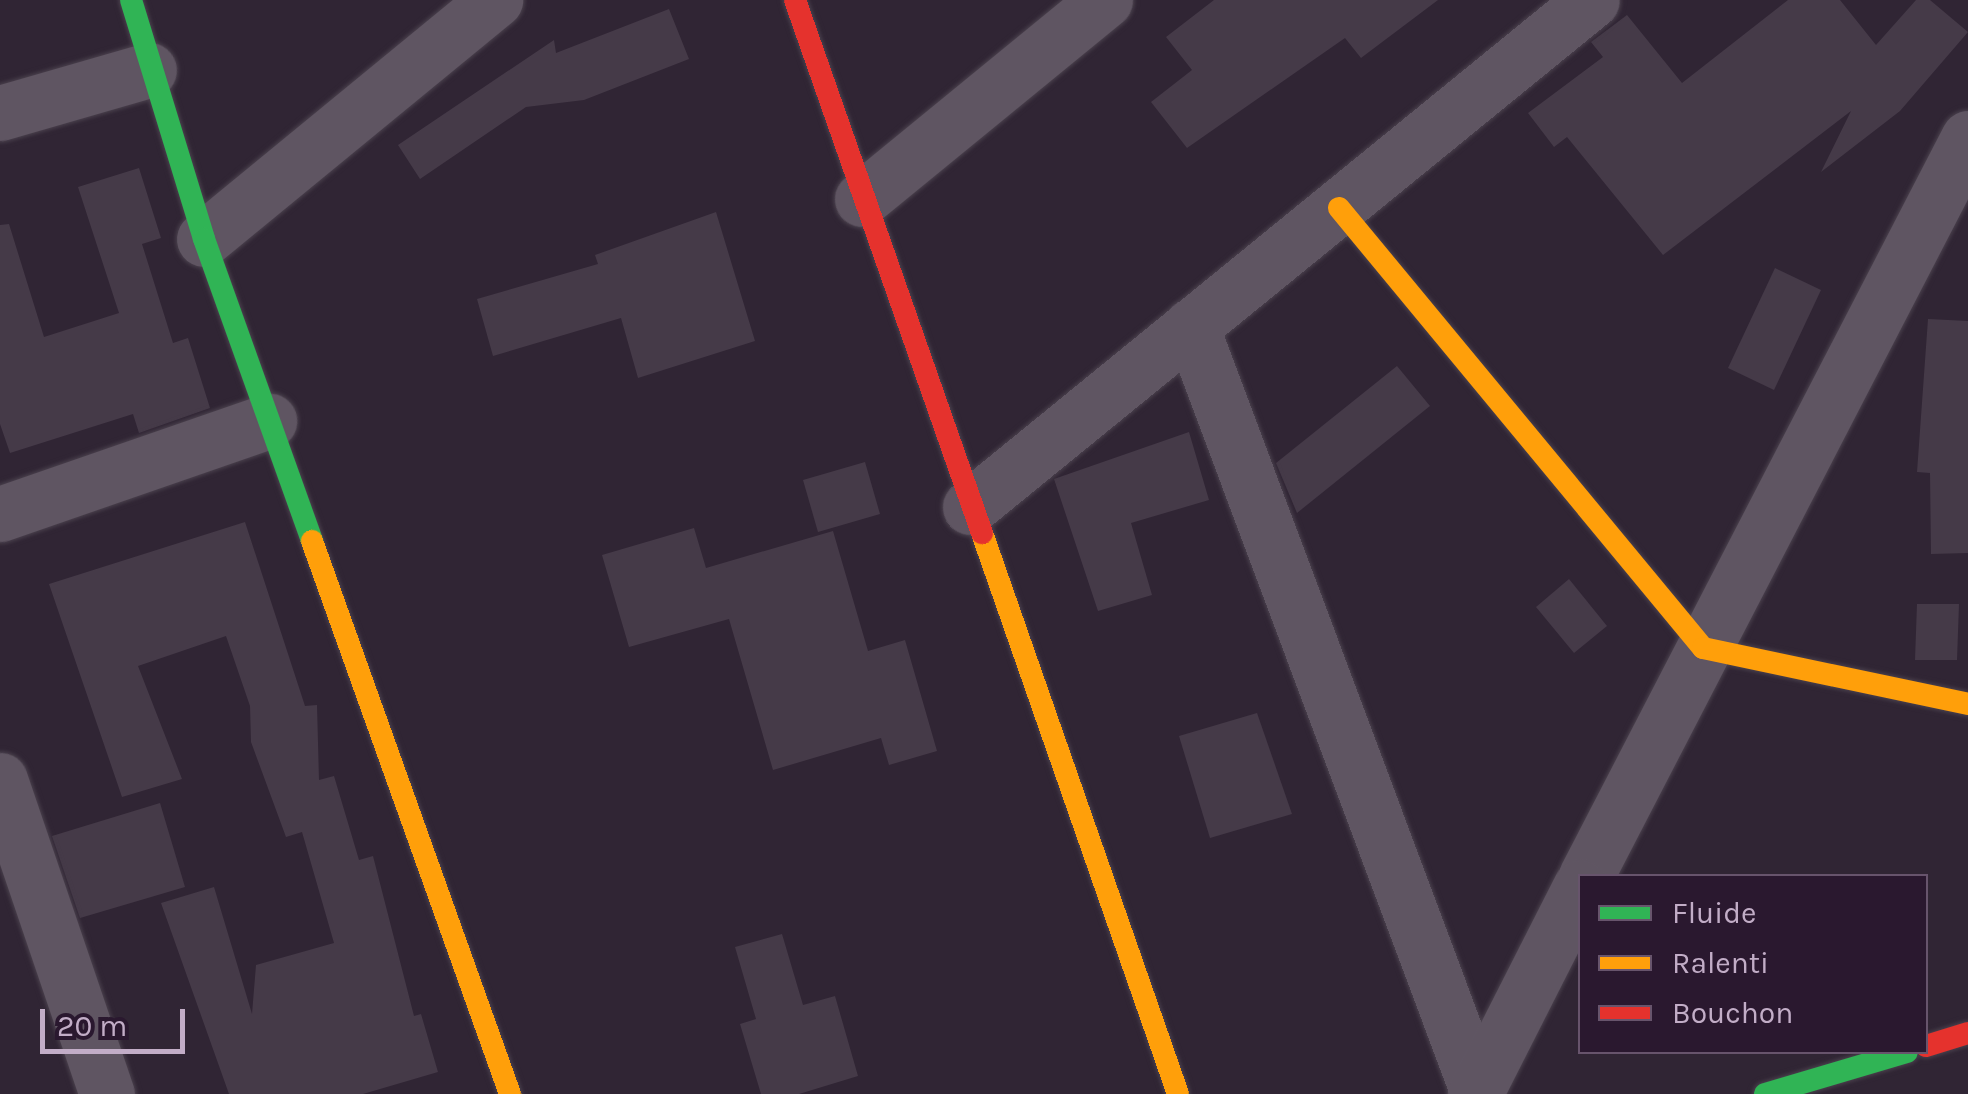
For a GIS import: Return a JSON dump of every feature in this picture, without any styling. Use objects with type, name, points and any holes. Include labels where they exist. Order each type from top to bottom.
[{"type":"street","points":[[132,0],[148,70],[204,239],[510,1094]]},
{"type":"street","points":[[204,239],[494,0]]},
{"type":"street","points":[[795,0],[1178,1094]]},
{"type":"street","points":[[862,199],[1105,0]]},
{"type":"street","points":[[970,507],[1592,0]]},
{"type":"street","points":[[0,113],[148,70]]},
{"type":"street","points":[[1587,874],[1968,138]]},
{"type":"street","points":[[1339,208],[1703,648],[1968,704]]},
{"type":"street","points":[[1191,326],[1476,1092]]},
{"type":"street","points":[[0,514],[269,421]]},
{"type":"street","points":[[0,780],[9,843],[107,1094]]},
{"type":"street","points":[[1476,1092],[1578,892]]},
{"type":"street","points":[[1928,1045],[1968,1034]]},
{"type":"street","points":[[1765,1094],[1901,1054]]},
{"type":"building","points":[[1214,0],[1438,0],[1361,58],[1345,38],[1187,148],[1151,102],[1192,70],[1166,37]]},
{"type":"building","points":[[1788,0],[1840,0],[1876,45],[1916,0],[1930,0],[1968,32],[1900,111],[1821,172],[1851,111],[1663,255],[1567,137],[1554,147],[1528,113],[1603,57],[1591,42],[1627,15],[1682,83]]},
{"type":"building","points":[[669,9],[689,59],[584,100],[526,107],[420,179],[398,145],[554,40],[556,53]]},
{"type":"building","points":[[139,168],[161,238],[142,244],[173,343],[188,338],[210,408],[139,433],[133,414],[10,453],[0,424],[0,225],[9,224],[44,337],[119,313],[78,187]]},
{"type":"building","points":[[716,212],[755,341],[638,378],[621,318],[493,356],[477,299],[598,264],[595,255]]},
{"type":"building","points":[[1775,268],[1821,290],[1774,390],[1728,368]]},
{"type":"building","points":[[1928,319],[1968,321],[1968,553],[1931,554],[1930,473],[1917,472]]},
{"type":"building","points":[[1397,366],[1430,406],[1297,513],[1276,463]]},
{"type":"building","points":[[1189,432],[1209,500],[1131,523],[1152,595],[1098,611],[1054,479]]},
{"type":"building","points":[[865,462],[880,514],[818,532],[803,480]]},
{"type":"building","points":[[245,522],[305,706],[317,705],[319,780],[334,776],[359,860],[373,856],[414,1016],[421,1014],[438,1072],[363,1094],[229,1094],[161,903],[214,887],[252,1014],[256,965],[334,943],[302,832],[286,837],[251,742],[250,706],[226,636],[138,666],[182,779],[122,797],[49,584]]},
{"type":"building","points":[[694,528],[706,568],[833,531],[868,651],[905,640],[937,751],[889,765],[881,738],[773,770],[729,619],[629,647],[602,555]]},
{"type":"building","points":[[1569,579],[1607,626],[1574,653],[1536,607]]},
{"type":"building","points":[[1917,604],[1959,604],[1957,660],[1915,660]]},
{"type":"building","points":[[1257,713],[1292,814],[1210,838],[1179,736]]},
{"type":"building","points":[[160,803],[185,887],[80,918],[52,836]]},
{"type":"building","points":[[782,934],[803,1005],[835,996],[858,1076],[799,1094],[761,1094],[740,1024],[756,1019],[735,947]]},
{"type":"traffic: fast","points":[[131,0],[204,239],[312,541]]},
{"type":"traffic: fast","points":[[1765,1094],[1900,1054]]},
{"type":"traffic: slow","points":[[1339,208],[1703,648],[1968,704]]},
{"type":"traffic: slow","points":[[982,533],[1178,1094]]},
{"type":"traffic: slow","points":[[312,541],[510,1094]]},
{"type":"traffic: jam","points":[[795,0],[982,533]]},
{"type":"traffic: jam","points":[[1928,1045],[1968,1033]]}]
